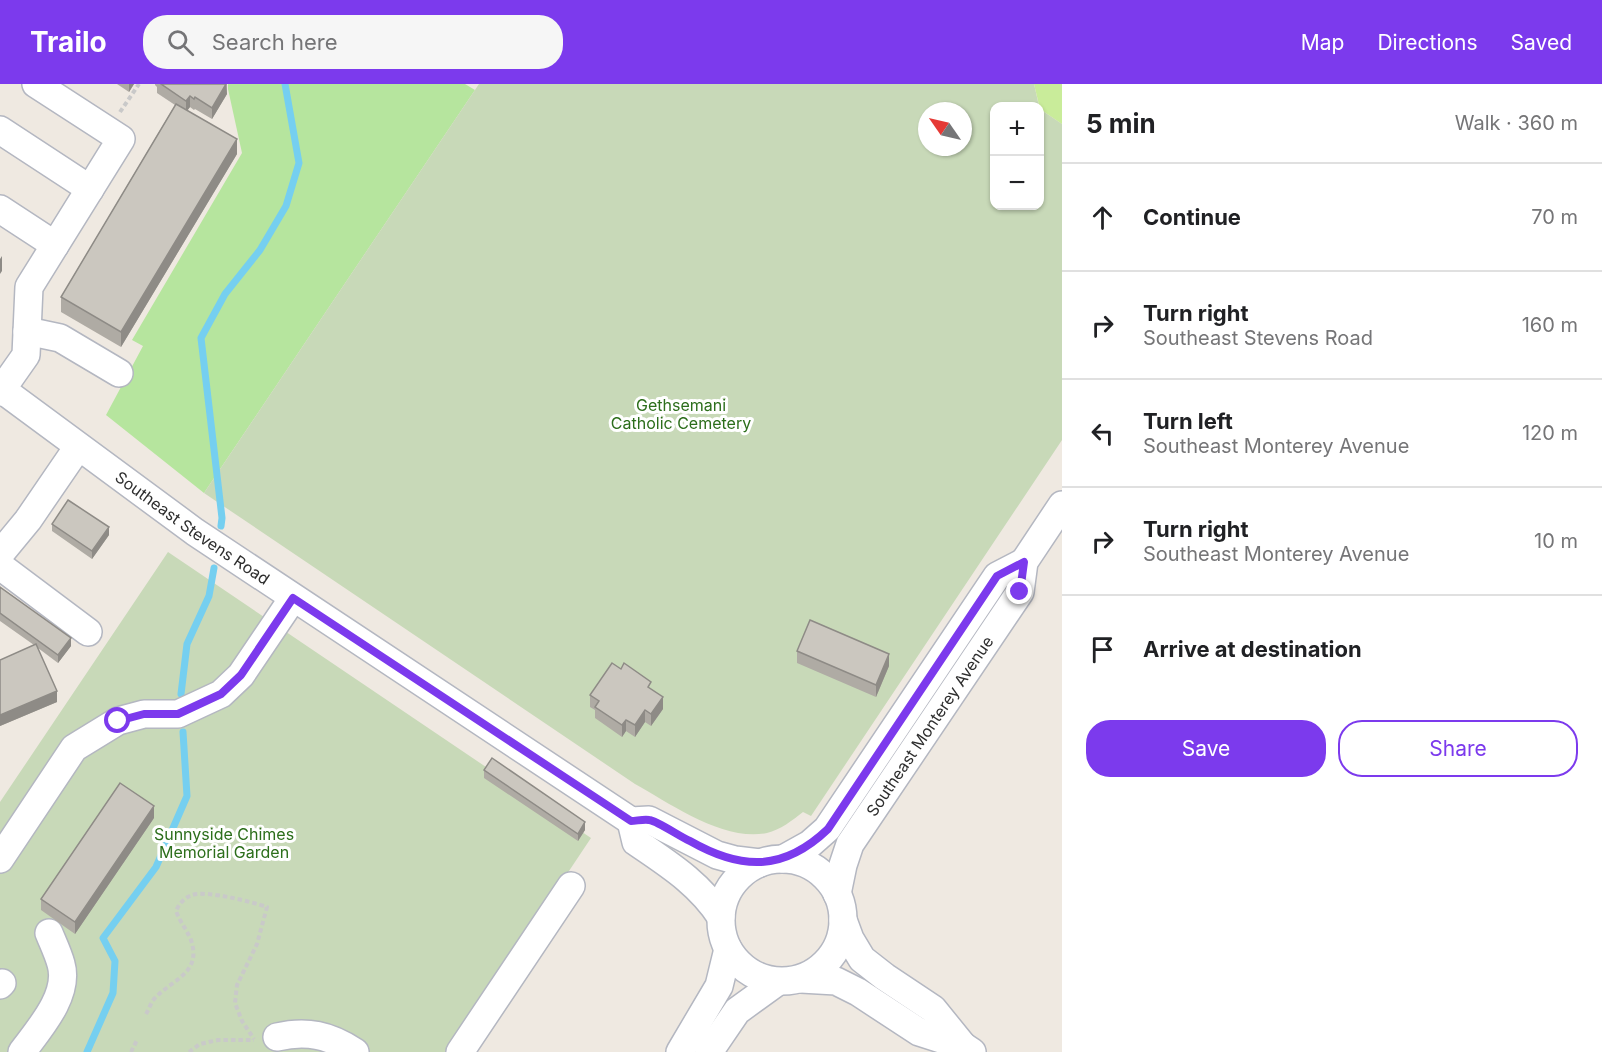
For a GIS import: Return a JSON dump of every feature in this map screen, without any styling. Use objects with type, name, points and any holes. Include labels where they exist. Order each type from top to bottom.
[{"type":"street","points":[[1,390],[26,355],[29,286],[121,139],[36,84]]},
{"type":"street","points":[[0,130],[90,189]]},
{"type":"street","points":[[0,209],[55,245]]},
{"type":"street","points":[[27,331],[60,338],[119,373]]},
{"type":"street","name":"Southeast Stevens Road","points":[[1,390],[195,532],[631,821],[649,820],[717,855],[735,860],[771,861]]},
{"type":"street","points":[[0,554],[28,520],[78,447]]},
{"type":"street","name":"Southeast Monterey Avenue","points":[[837,894],[850,844],[1020,592],[1024,562],[1062,505]]},
{"type":"street","name":"Southeast Monterey Avenue","points":[[771,861],[810,844],[828,829],[997,576],[1024,562]]},
{"type":"street","points":[[0,566],[88,632]]},
{"type":"street","points":[[0,859],[74,748],[118,721],[144,714],[178,714],[221,694],[241,675],[293,598]]},
{"type":"street","points":[[631,821],[636,842],[690,880],[704,893],[721,917]]},
{"type":"street","points":[[771,861],[804,863],[816,869],[830,882],[837,894],[850,939],[862,959],[933,1009],[967,1049],[919,1032],[858,992],[836,981],[762,979],[750,973],[733,958],[723,938],[721,917],[723,904],[732,885],[746,870],[771,861]]},
{"type":"street","points":[[460,1052],[571,886]]},
{"type":"street","points":[[709,1052],[737,1011],[789,980],[819,969],[837,948],[843,920]]},
{"type":"street","points":[[22,1052],[52,1011],[61,986],[62,966],[49,933]]},
{"type":"street","points":[[680,1052],[719,986],[728,949]]},
{"type":"street","points":[[266,1038],[298,1032],[324,1036],[355,1052]]},
{"type":"path","points":[[108,131],[139,84]]},
{"type":"path","points":[[147,1014],[153,1000],[191,967],[194,953],[191,939],[176,911],[180,902],[194,894],[251,901],[267,907],[257,944],[237,984],[235,1004],[242,1021],[266,1038]]},
{"type":"path","points":[[189,1052],[200,1044],[218,1040],[266,1038]]},
{"type":"path","points":[[131,1052],[137,1040]]},
{"type":"green space","points":[[228,84],[465,84],[475,90],[204,493],[106,415],[143,346],[132,340],[242,153]]},
{"type":"green space","name":"Gethsemani Catholic Cemetery","points":[[479,84],[1034,84],[1038,102],[990,102],[990,210],[1044,210],[1044,112],[1062,124],[1062,440],[811,816],[803,812],[777,830],[767,833],[733,832],[681,811],[635,784],[204,493]]},
{"type":"green space","points":[[1034,84],[1062,84],[1062,124],[1044,112],[1044,102],[1038,102]]},
{"type":"green space","name":"Sunnyside Chimes Memorial Garden","points":[[168,552],[591,838],[448,1052],[0,1052],[0,802]]},
{"type":"building","points":[[161,84],[226,84],[212,108],[195,97],[194,99],[190,96],[186,101]]},
{"type":"building","points":[[176,104],[237,139],[121,332],[61,297]]},
{"type":"building","points":[[68,500],[109,527],[92,551],[52,524]]},
{"type":"building","points":[[0,587],[71,638],[58,655],[0,613]]},
{"type":"building","points":[[810,620],[889,654],[876,685],[797,651]]},
{"type":"building","points":[[36,644],[57,691],[0,715],[0,660]]},
{"type":"building","points":[[612,663],[621,669],[624,663],[651,682],[648,687],[663,697],[651,714],[645,710],[635,725],[626,720],[622,725],[595,707],[599,701],[590,695]]},
{"type":"building","points":[[492,758],[585,822],[578,834],[484,770]]},
{"type":"building","points":[[120,783],[154,806],[75,922],[41,899]]},
{"type":"waterway","points":[[221,526],[222,518],[201,338],[225,294],[260,250],[286,206],[299,163],[285,84]]},
{"type":"waterway","points":[[181,694],[187,644],[209,596],[214,568]]},
{"type":"waterway","points":[[87,1052],[113,993],[115,961],[103,938],[156,867],[187,796],[183,732]]},
{"type":"route","points":[[118,721],[144,714],[178,714],[221,694],[241,675],[293,598],[631,821],[649,820],[726,859],[760,863],[783,859],[810,844],[828,829],[997,576],[1024,562],[1020,592]]}]
